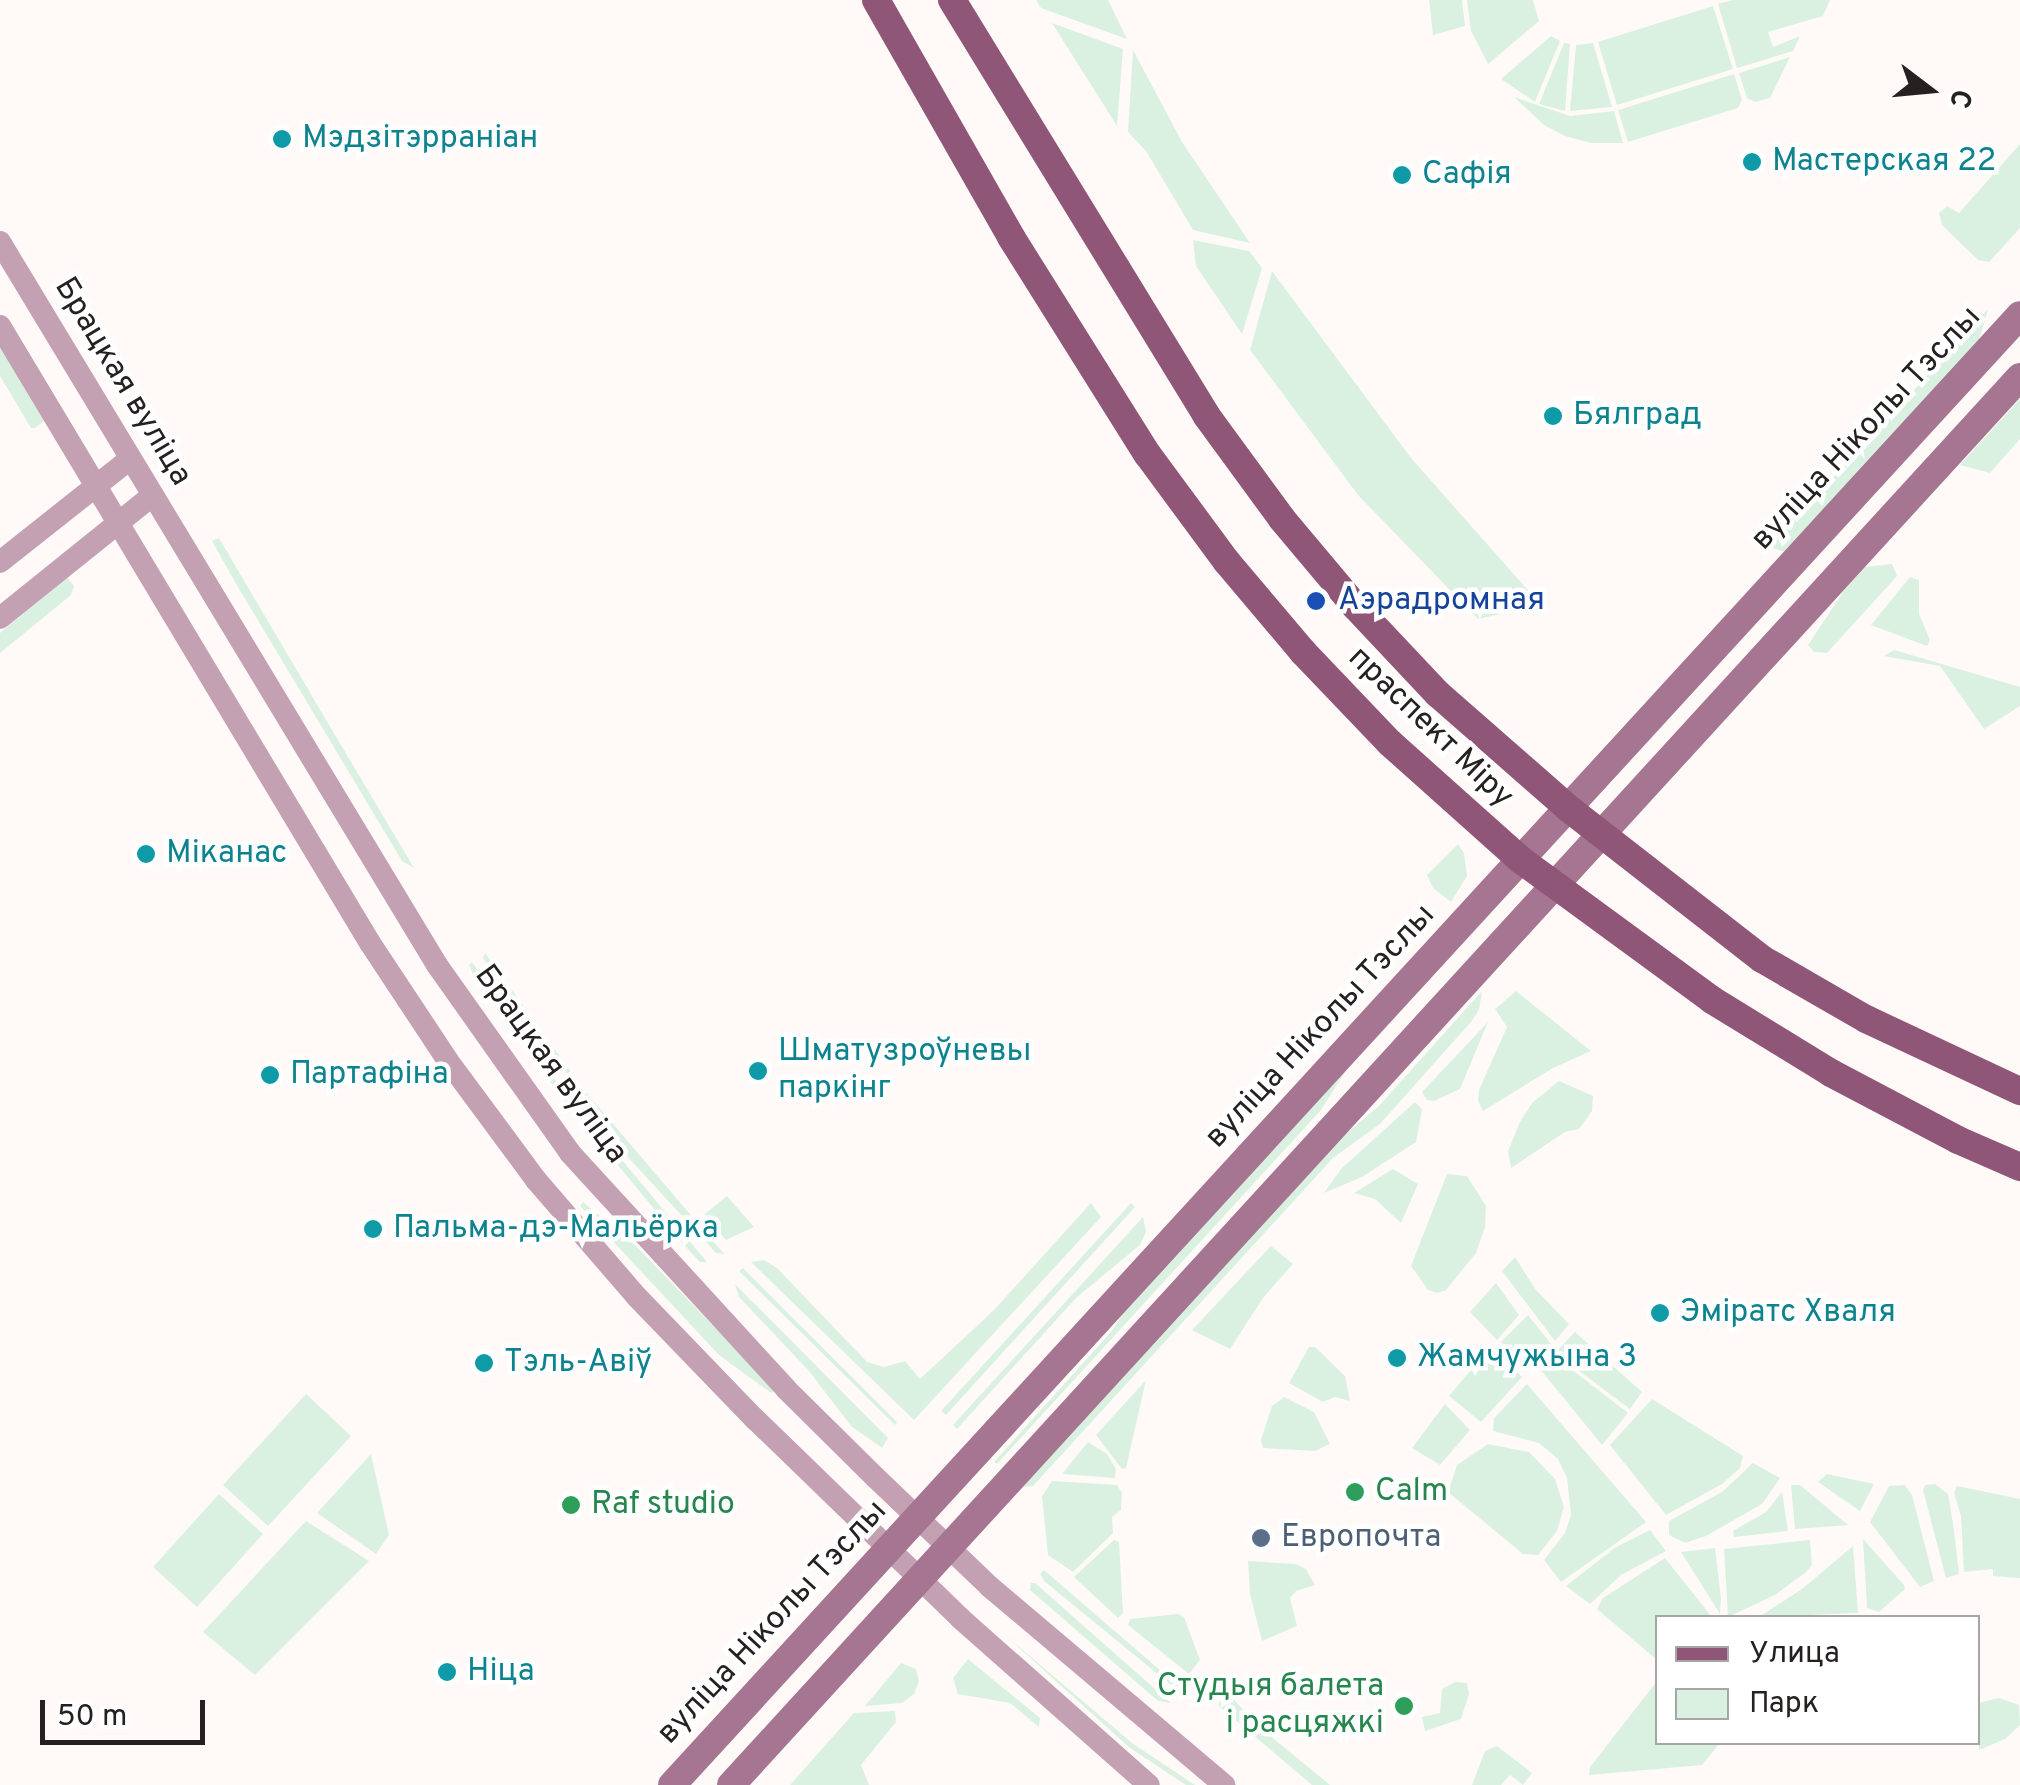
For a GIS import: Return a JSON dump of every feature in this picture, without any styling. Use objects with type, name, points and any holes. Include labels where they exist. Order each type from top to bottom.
[{"type":"main road","name":"праспект Міру","points":[[876,0],[1011,237],[1148,454],[1227,562],[1303,652],[1390,743],[1521,860],[1712,1000],[1831,1073],[1958,1140],[2020,1166]]},
{"type":"main road","name":"праспект Міру","points":[[952,0],[1206,415],[1282,519],[1355,606],[1438,694],[1568,808],[1762,959],[1866,1019],[2020,1091]]},
{"type":"main road","name":"вуліца Ніколы Тэслы","points":[[672,1785],[2020,315]]},
{"type":"main road","points":[[731,1785],[2020,378]]},
{"type":"street","name":"Брацкая вуліца","points":[[0,242],[104,408],[152,496],[437,965],[570,1154],[786,1389],[949,1548],[1224,1785]]},
{"type":"street","points":[[0,326],[389,973],[536,1180],[637,1297],[888,1550],[1150,1785]]},
{"type":"street","points":[[0,562],[130,459]]},
{"type":"street","points":[[0,618],[152,496]]},
{"type":"green space","points":[[1036,0],[1108,0],[1127,39],[1041,8]]},
{"type":"green space","points":[[1429,0],[1462,0],[1465,26],[1433,35]]},
{"type":"green space","points":[[1467,0],[1533,0],[1539,21],[1488,64],[1471,31]]},
{"type":"green space","points":[[1733,0],[1830,0],[1823,16],[1768,32],[1773,47],[1800,36],[1793,51],[1737,68],[1718,4]]},
{"type":"green space","points":[[1713,6],[1733,69],[1617,105],[1598,42]]},
{"type":"green space","points":[[1052,23],[1123,49],[1117,126]]},
{"type":"green space","points":[[1551,36],[1560,41],[1535,102],[1501,79]]},
{"type":"green space","points":[[1564,43],[1570,44],[1565,111],[1539,104]]},
{"type":"green space","points":[[1593,43],[1612,107],[1570,111],[1576,45]]},
{"type":"green space","points":[[1133,50],[1182,142],[1250,243],[1193,230],[1146,151],[1128,132]]},
{"type":"green space","points":[[1790,57],[1770,98],[1755,102],[1747,98],[1739,73]]},
{"type":"green space","points":[[1734,74],[1742,100],[1738,108],[1628,142],[1618,110]]},
{"type":"green space","points":[[1514,97],[1570,116],[1614,111],[1623,143],[1591,143],[1565,136],[1544,125]]},
{"type":"green space","points":[[2020,144],[2020,228],[1989,262],[1978,260],[1942,225],[1939,213],[1947,206],[1959,213]]},
{"type":"green space","points":[[1193,240],[1249,251],[1262,268],[1242,334],[1196,266]]},
{"type":"green space","points":[[1272,271],[1411,458],[1541,605],[1478,619],[1358,495],[1250,350]]},
{"type":"green space","points":[[1988,309],[1979,340],[1785,552],[1770,547]]},
{"type":"green space","points":[[0,346],[44,421],[35,428],[31,428],[0,376]]},
{"type":"green space","points":[[2020,399],[2020,439],[1990,473],[1960,465]]},
{"type":"green space","points":[[219,538],[414,868],[402,861],[235,582],[212,541]]},
{"type":"green space","points":[[1892,564],[1897,576],[1827,653],[1814,652],[1808,645],[1845,589],[1865,567]]},
{"type":"green space","points":[[67,577],[74,586],[71,595],[0,653],[0,633]]},
{"type":"green space","points":[[1910,577],[1919,580],[1919,614],[1930,640],[1927,646],[1871,625]]},
{"type":"green space","points":[[1894,650],[2020,687],[2020,706],[1984,729],[1940,666],[1884,656]]},
{"type":"green space","points":[[1458,844],[1464,853],[1467,876],[1451,902],[1433,888],[1427,875]]},
{"type":"green space","points":[[485,953],[585,1091],[724,1254],[716,1253],[626,1155],[483,958]]},
{"type":"green space","points":[[472,962],[556,1081],[707,1262],[700,1262],[685,1246],[562,1098],[473,974],[469,965]]},
{"type":"green space","points":[[1482,991],[1479,1010],[1471,1022],[1380,1124],[1333,1158],[1033,1486],[1024,1487],[1021,1483],[1327,1149],[1379,1106]]},
{"type":"green space","points":[[1516,991],[1591,1051],[1553,1068],[1483,1111],[1478,1101],[1479,1090],[1507,1027],[1495,1009]]},
{"type":"green space","points":[[1488,1022],[1460,1089],[1434,1101],[1427,1100],[1422,1092]]},
{"type":"green space","points":[[1352,1061],[1321,1110],[997,1464],[994,1462],[1111,1332],[1143,1282]]},
{"type":"green space","points":[[1559,1081],[1593,1096],[1592,1111],[1579,1129],[1565,1132],[1511,1168],[1508,1151],[1520,1122],[1532,1103]]},
{"type":"green space","points":[[1415,1102],[1422,1109],[1416,1142],[1362,1177],[1324,1193],[1341,1169]]},
{"type":"green space","points":[[1393,1169],[1418,1184],[1401,1223],[1375,1199],[1354,1193]]},
{"type":"green space","points":[[1447,1174],[1467,1176],[1486,1206],[1485,1227],[1476,1253],[1446,1290],[1438,1293],[1428,1290],[1411,1266]]},
{"type":"green space","points":[[727,1196],[754,1227],[726,1240],[704,1215]]},
{"type":"green space","points":[[583,1202],[638,1248],[775,1390],[771,1393],[719,1355],[580,1206]]},
{"type":"green space","points":[[1091,1203],[1101,1217],[914,1420],[751,1262],[764,1260],[777,1268],[867,1362],[884,1367],[905,1361],[920,1379],[993,1311]]},
{"type":"green space","points":[[1131,1203],[1135,1207],[946,1415],[941,1411]]},
{"type":"green space","points":[[1143,1217],[1146,1232],[1140,1245],[1076,1298],[957,1429],[953,1425]]},
{"type":"green space","points":[[1271,1246],[1293,1264],[1263,1298],[1230,1349],[1192,1330]]},
{"type":"green space","points":[[1515,1257],[1536,1290],[1569,1324],[1555,1341],[1502,1271]]},
{"type":"green space","points":[[743,1268],[897,1422],[895,1425],[739,1271]]},
{"type":"green space","points":[[1496,1283],[1519,1315],[1497,1340],[1470,1312]]},
{"type":"green space","points":[[735,1284],[888,1438],[882,1448],[851,1426],[809,1371],[739,1297]]},
{"type":"green space","points":[[1528,1315],[1551,1344],[1527,1368],[1501,1342]]},
{"type":"green space","points":[[1575,1332],[1642,1392],[1630,1409],[1555,1353]]},
{"type":"green space","points":[[1492,1345],[1522,1377],[1481,1422],[1449,1396]]},
{"type":"green space","points":[[1309,1347],[1315,1347],[1345,1376],[1350,1401],[1335,1397],[1323,1402],[1289,1383]]},
{"type":"green space","points":[[1553,1355],[1628,1413],[1602,1445],[1540,1369]]},
{"type":"green space","points":[[1146,1380],[1126,1468],[1122,1469],[1096,1435]]},
{"type":"green space","points":[[1527,1384],[1646,1522],[1561,1582],[1544,1560],[1565,1533],[1571,1515],[1567,1478],[1558,1459],[1539,1443],[1493,1431],[1494,1418]]},
{"type":"green space","points":[[306,1394],[351,1436],[268,1526],[223,1485]]},
{"type":"green space","points":[[1284,1397],[1314,1412],[1330,1444],[1315,1451],[1263,1448],[1261,1440],[1272,1406]]},
{"type":"green space","points":[[1652,1399],[1743,1456],[1740,1468],[1722,1484],[1666,1515],[1610,1445]]},
{"type":"green space","points":[[1445,1404],[1470,1430],[1440,1465],[1412,1448]]},
{"type":"green space","points":[[1088,1442],[1107,1454],[1116,1469],[1115,1478],[1062,1474]]},
{"type":"green space","points":[[1488,1444],[1529,1452],[1555,1479],[1564,1507],[1557,1531],[1538,1555],[1523,1554],[1448,1492],[1457,1465]]},
{"type":"green space","points":[[371,1454],[389,1535],[376,1554],[317,1513]]},
{"type":"green space","points":[[1753,1463],[1780,1478],[1762,1504],[1706,1536],[1685,1543],[1669,1535],[1669,1521],[1722,1492]]},
{"type":"green space","points":[[1827,1474],[1874,1484],[1860,1511],[1818,1482]]},
{"type":"green space","points":[[1052,1481],[1117,1485],[1122,1493],[1121,1510],[1112,1517],[1113,1533],[1073,1572],[1048,1555],[1042,1496]]},
{"type":"green space","points":[[1935,1484],[1948,1494],[1954,1530],[1959,1574],[1946,1578],[1923,1490],[1925,1485]]},
{"type":"green space","points":[[1791,1485],[1800,1485],[1848,1525],[1795,1529]]},
{"type":"green space","points":[[1905,1485],[1912,1495],[1934,1581],[1920,1587],[1870,1522],[1889,1486]]},
{"type":"green space","points":[[1957,1486],[2020,1499],[2020,1578],[1993,1576],[1993,1569],[1964,1572],[1961,1516],[1954,1493]]},
{"type":"green space","points":[[1782,1492],[1788,1531],[1734,1537],[1733,1531],[1766,1512]]},
{"type":"green space","points":[[219,1494],[263,1534],[197,1607],[153,1567]]},
{"type":"green space","points":[[306,1521],[369,1561],[255,1675],[203,1632]]},
{"type":"green space","points":[[1650,1530],[1666,1551],[1621,1575],[1590,1604],[1566,1586],[1616,1547]]},
{"type":"green space","points":[[1863,1539],[1905,1589],[1879,1612],[1867,1608]]},
{"type":"green space","points":[[1114,1540],[1119,1542],[1123,1613],[1118,1618],[1074,1577]]},
{"type":"green space","points":[[1810,1540],[1812,1565],[1775,1595],[1728,1615],[1724,1549]]},
{"type":"green space","points":[[1853,1546],[1858,1613],[1762,1615],[1802,1589]]},
{"type":"green space","points":[[1715,1548],[1721,1598],[1720,1614],[1681,1552]]},
{"type":"green space","points":[[1665,1558],[1710,1615],[1655,1615],[1655,1658],[1597,1609],[1603,1598]]},
{"type":"green space","points":[[1248,1561],[1296,1564],[1306,1569],[1315,1585],[1296,1591],[1290,1598],[1297,1626],[1262,1641],[1250,1594]]},
{"type":"green space","points":[[1044,1570],[1183,1690],[1182,1694],[1044,1581],[1040,1574]]},
{"type":"green space","points":[[1031,1583],[1171,1703],[1158,1701],[1030,1590]]},
{"type":"green space","points":[[1178,1614],[1184,1617],[1200,1660],[1189,1674],[1128,1625],[1130,1619]]},
{"type":"green space","points":[[1005,1635],[1132,1743],[1195,1785],[1186,1785],[1130,1748]]},
{"type":"green space","points":[[968,1659],[1040,1718],[1039,1727],[1010,1703],[958,1694],[953,1678]]},
{"type":"green space","points":[[901,1663],[916,1669],[919,1681],[914,1694],[902,1703],[865,1706]]},
{"type":"green space","points":[[1455,1682],[1467,1683],[1469,1694],[1461,1719],[1425,1731],[1422,1717],[1440,1713],[1442,1689]]},
{"type":"green space","points":[[1655,1684],[1655,1745],[1718,1745],[1702,1765],[1589,1775],[1590,1767]]},
{"type":"green space","points":[[1227,1692],[1257,1725],[1330,1785],[1312,1785],[1218,1705]]},
{"type":"green space","points":[[1999,1698],[2019,1705],[2020,1725],[2005,1739],[1979,1750],[1980,1745],[1980,1703]]},
{"type":"green space","points":[[895,1711],[896,1722],[861,1765],[869,1785],[790,1785],[854,1713]]},
{"type":"green space","points":[[1497,1746],[1532,1773],[1523,1785],[1510,1775],[1501,1785],[1472,1785],[1485,1751]]},
{"type":"place","name":"Мэдзітэрраніан","points":[[282,139]]},
{"type":"place","name":"Мастерская 22","points":[[1752,162]]},
{"type":"place","name":"Сафія","points":[[1402,175]]},
{"type":"place","name":"Бялград","points":[[1553,416]]},
{"type":"place","name":"Аэрадромная","points":[[1316,601]]},
{"type":"place","name":"Міканас","points":[[146,854]]},
{"type":"place","name":"Шматузроўневы паркінг","points":[[758,1071]]},
{"type":"place","name":"Партафіна","points":[[270,1075]]},
{"type":"place","name":"Пальма-дэ-Мальёрка","points":[[373,1229]]},
{"type":"place","name":"Эміратс Хваля","points":[[1660,1313]]},
{"type":"place","name":"Жамчужына 3","points":[[1397,1358]]},
{"type":"place","name":"Тэль-Авіў","points":[[484,1363]]},
{"type":"place","name":"Calm","points":[[1355,1492]]},
{"type":"place","name":"Raf studio","points":[[571,1505]]},
{"type":"place","name":"Европочта","points":[[1261,1538]]},
{"type":"place","name":"Ніца","points":[[447,1672]]},
{"type":"place","name":"Студыя балета і расцяжкі","points":[[1404,1706]]}]
